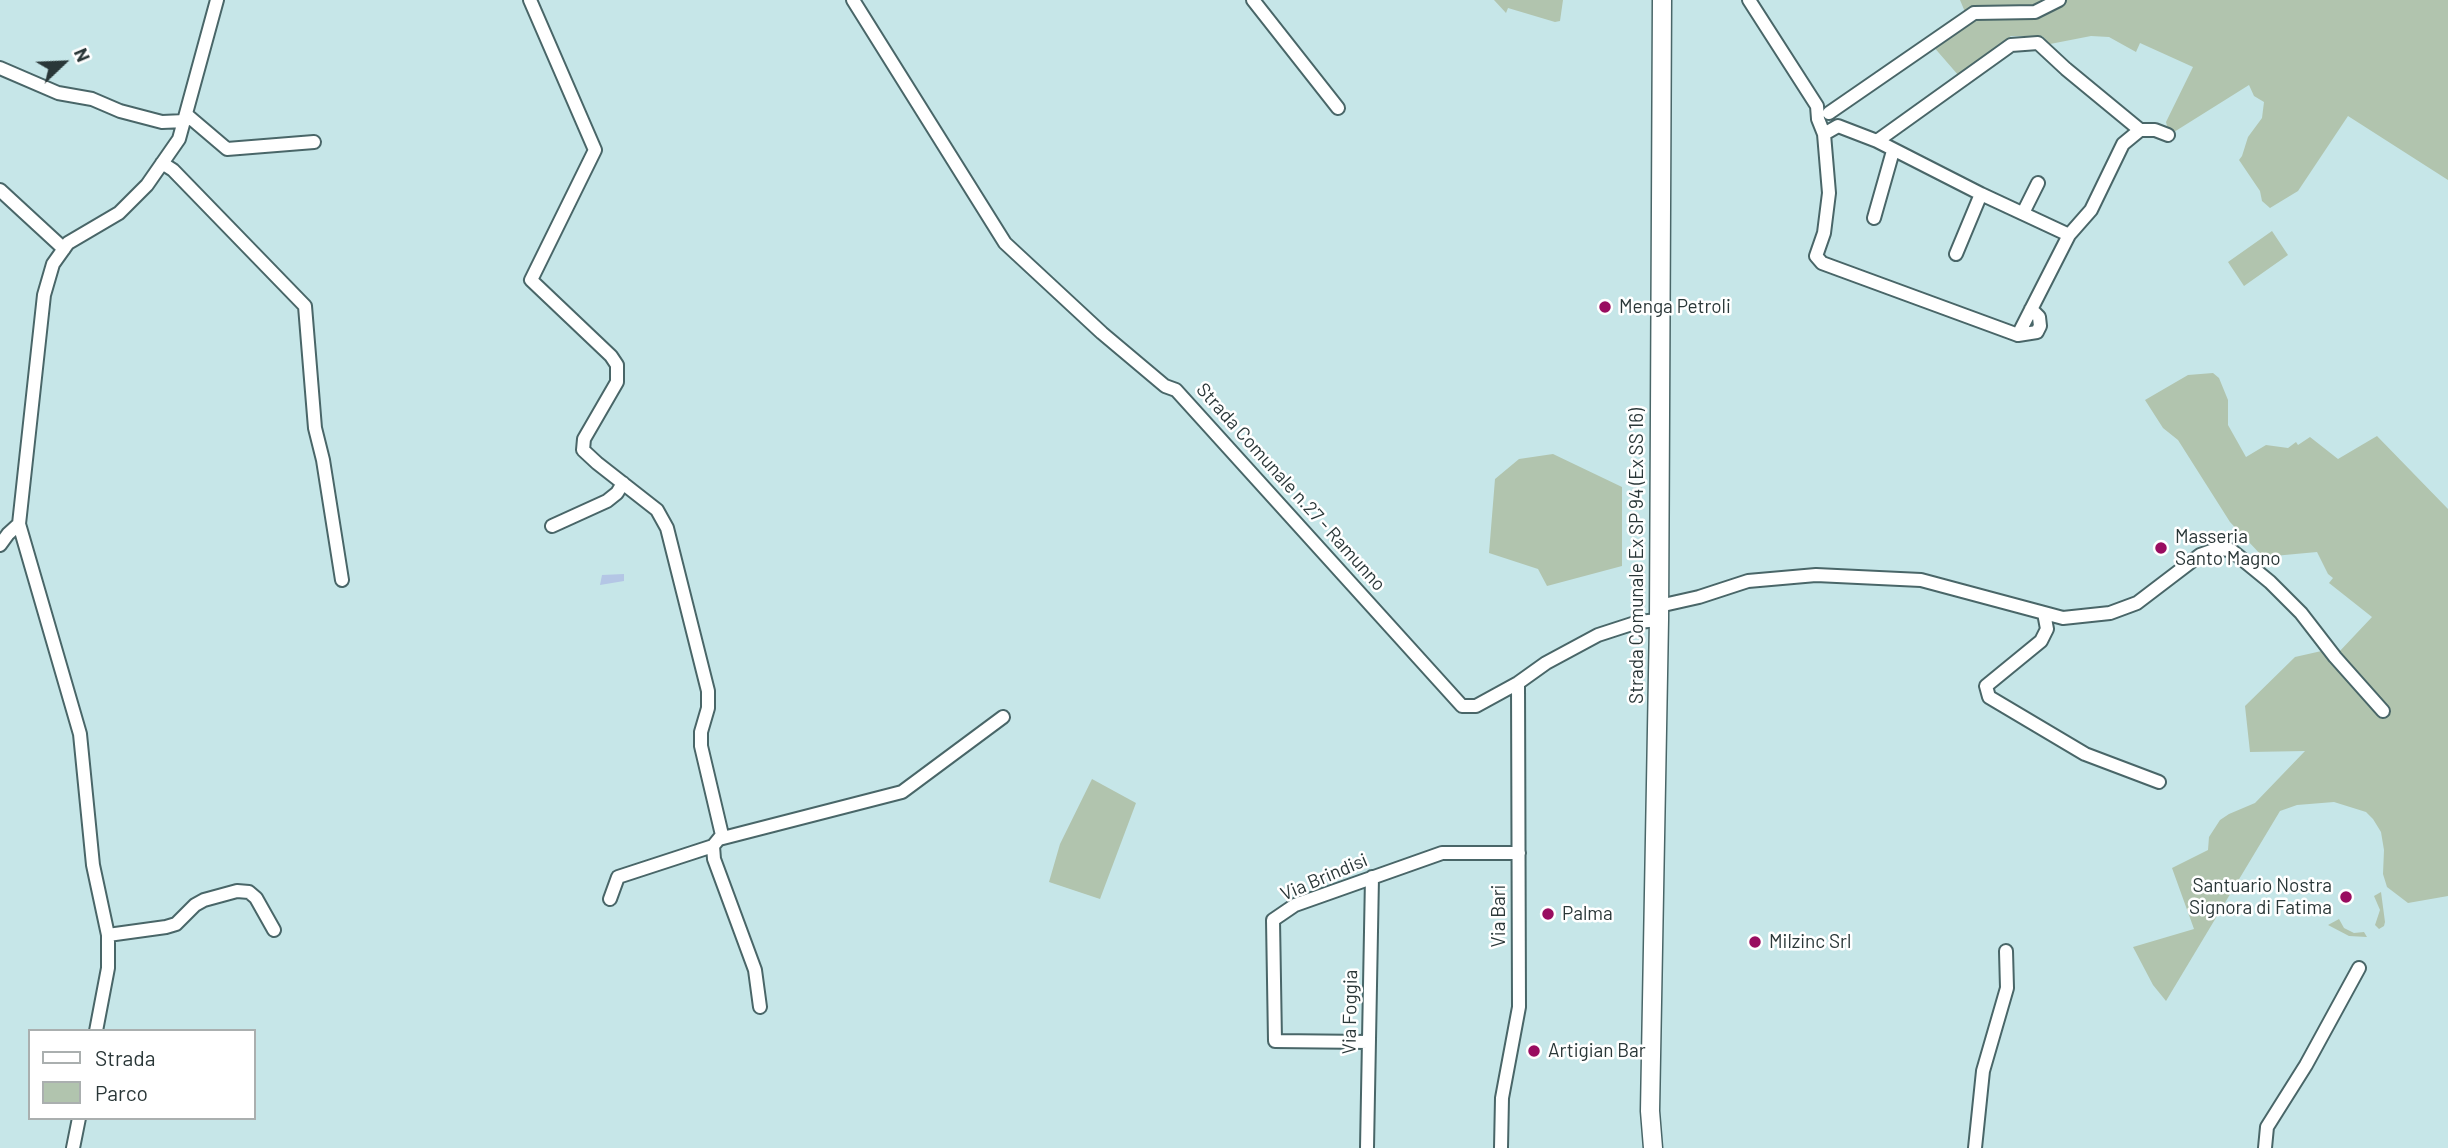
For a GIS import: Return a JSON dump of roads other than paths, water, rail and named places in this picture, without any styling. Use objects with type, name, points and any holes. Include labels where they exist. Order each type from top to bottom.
[{"type":"main road","name":"Strada Comunale Ex SP 94 (Ex SS 16)","points":[[1653,1148],[1650,1111],[1659,613],[1662,0]]},
{"type":"main road","name":"Strada Comunale Ex SP 94 (Ex SS 16)","points":[[1642,1148],[1650,1111]]},
{"type":"street","points":[[96,1029],[108,968],[108,936],[93,865],[80,734],[19,524],[44,295],[53,264],[68,243],[119,213],[147,185],[179,139],[217,0]]},
{"type":"street","points":[[530,0],[594,150],[531,280],[611,356],[617,365],[617,382],[583,439],[583,450],[657,510],[667,528],[708,691],[708,708],[701,732],[701,746],[722,835],[716,843],[714,859],[754,970],[760,1007]]},
{"type":"street","name":"Strada Comunale n.27 - Ramunno","points":[[853,0],[1005,243],[1113,342],[1165,386],[1176,390],[1462,706],[1476,706],[1518,683]]},
{"type":"street","points":[[1253,0],[1339,108]]},
{"type":"street","points":[[1749,0],[1823,109],[1838,126],[1877,141],[2069,235]]},
{"type":"street","points":[[2059,0],[2035,12],[1974,13],[1823,109],[1818,119],[1824,134],[1829,194],[1824,233],[1816,256],[1822,263],[2018,335],[2069,235],[2091,210],[2123,144],[2140,130],[2155,130],[2168,135]]},
{"type":"street","points":[[1877,141],[2011,45],[2038,43],[2140,130]]},
{"type":"street","points":[[0,68],[58,93],[92,99],[120,111],[162,122],[186,118],[227,149],[314,142]]},
{"type":"street","points":[[1824,134],[1838,126]]},
{"type":"street","points":[[1874,218],[1893,151]]},
{"type":"street","points":[[162,163],[173,170],[305,306],[315,428],[328,484],[342,580]]},
{"type":"street","points":[[2023,213],[2038,183]]},
{"type":"street","points":[[0,190],[64,249]]},
{"type":"street","points":[[1956,254],[1981,194]]},
{"type":"street","points":[[552,526],[607,501],[617,493],[623,483]]},
{"type":"street","points":[[0,545],[19,524]]},
{"type":"street","points":[[1518,683],[1546,663],[1598,635],[1748,581],[1816,575],[1921,580],[2063,618],[2110,613],[2137,603],[2200,555],[2217,549],[2231,550],[2270,582],[2301,613],[2334,657],[2383,711]]},
{"type":"street","points":[[2044,614],[2047,629],[2041,641],[1986,686],[1989,697],[2085,754],[2159,782]]},
{"type":"street","name":"Via Bari","points":[[1501,1148],[1502,1098],[1519,1007],[1518,683]]},
{"type":"street","points":[[610,899],[618,877],[716,843],[902,792],[1003,717]]},
{"type":"street","name":"Via Brindisi","points":[[1369,1042],[1275,1041],[1273,920],[1295,905],[1442,853],[1518,853]]},
{"type":"street","name":"Via Foggia","points":[[1367,1148],[1372,877]]},
{"type":"street","points":[[108,936],[176,924],[204,900],[237,891],[249,892],[256,898],[274,930]]},
{"type":"street","points":[[1975,1148],[1983,1071],[2007,988],[2006,951]]},
{"type":"street","points":[[2265,1148],[2267,1127],[2306,1065],[2359,968]]},
{"type":"street","points":[[73,1148],[79,1120]]},
{"type":"water","points":[[624,574],[624,581],[600,585],[602,575]]},
{"type":"place","name":"Menga Petroli","points":[[1605,307]]},
{"type":"place","name":"Masseria Santo Magno","points":[[2161,548]]},
{"type":"place","name":"Santuario Nostra Signora di Fatima","points":[[2346,897]]},
{"type":"place","name":"Palma","points":[[1548,914]]},
{"type":"place","name":"Milzinc Srl","points":[[1755,942]]},
{"type":"place","name":"Artigian Bar","points":[[1534,1051]]}]
